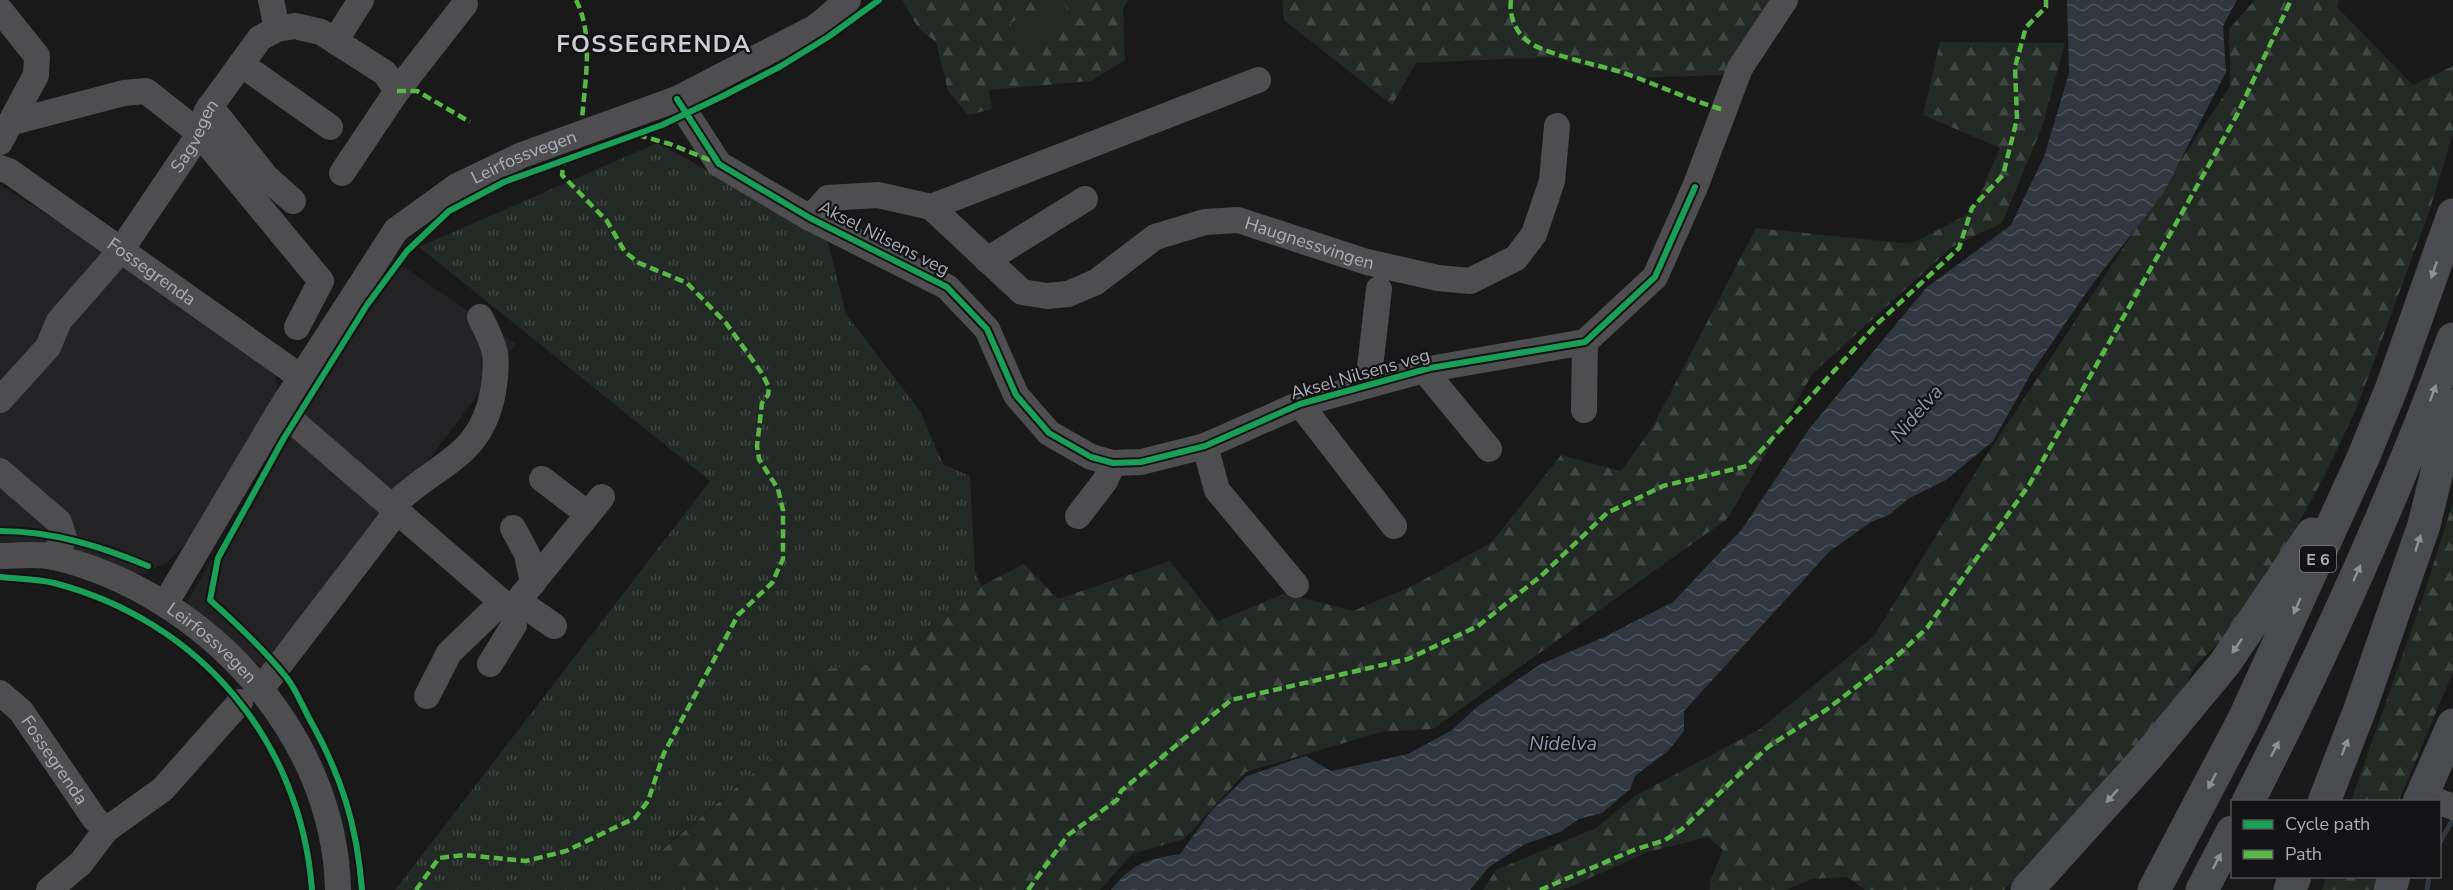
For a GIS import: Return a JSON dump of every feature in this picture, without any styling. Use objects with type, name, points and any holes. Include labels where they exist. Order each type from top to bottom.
[{"type":"highway","name":"E 6","points":[[2154,890],[2244,718],[2363,458],[2392,387],[2453,215]]},
{"type":"highway","name":"E 6","points":[[2248,800],[2343,606],[2424,417],[2453,339]]},
{"type":"highway","points":[[2324,800],[2379,657],[2424,525],[2453,406]]},
{"type":"highway","name":"E 6","points":[[2027,890],[2148,756],[2225,663],[2363,458]]},
{"type":"highway","points":[[2436,800],[2453,725]]},
{"type":"highway","points":[[2202,890],[2231,834]]},
{"type":"street","points":[[271,0],[277,28],[295,26],[321,32],[385,73],[397,92]]},
{"type":"street","points":[[335,41],[361,0]]},
{"type":"street","name":"Leirfossvegen","points":[[338,890],[329,823],[311,770],[289,728],[251,695],[204,634],[165,604],[280,410],[396,230],[457,186],[522,155],[677,99],[816,27],[848,0]]},
{"type":"street","points":[[1584,410],[1585,342],[1655,278],[1695,187],[1740,68],[1785,0]]},
{"type":"street","points":[[342,172],[397,92],[465,4]]},
{"type":"street","points":[[0,10],[37,56],[36,75],[6,132]]},
{"type":"street","name":"Sagvegen","points":[[0,400],[48,347],[58,321],[121,250],[195,142],[210,106],[260,38],[277,28]]},
{"type":"street","points":[[241,64],[330,127]]},
{"type":"street","points":[[810,218],[828,198],[878,195],[931,207],[1258,80]]},
{"type":"street","points":[[6,132],[124,93],[146,91],[198,132],[321,281],[297,327]]},
{"type":"street","name":"Aksel Nilsens veg","points":[[677,99],[718,164],[810,218],[947,287],[987,328],[1016,395],[1049,433],[1091,457],[1113,463],[1141,462],[1205,446],[1300,404],[1424,370],[1585,342]]},
{"type":"street","points":[[210,106],[266,177],[293,201]]},
{"type":"street","name":"Haugnessvingen","points":[[931,207],[1022,292],[1047,296],[1068,294],[1096,282],[1155,237],[1205,222],[1238,220],[1367,262],[1438,278],[1470,281],[1516,258],[1534,234],[1552,181],[1557,126]]},
{"type":"street","name":"Fossegrenda","points":[[0,168],[9,171],[302,378]]},
{"type":"street","points":[[987,260],[1084,199]]},
{"type":"street","points":[[1368,385],[1378,289]]},
{"type":"street","points":[[49,890],[81,863],[106,830],[163,789],[199,751],[251,695],[408,489],[456,458],[472,441],[488,417],[495,376],[495,346],[480,317]]},
{"type":"street","points":[[1424,370],[1489,449]]},
{"type":"street","points":[[1300,404],[1394,526]]},
{"type":"street","points":[[280,410],[395,508],[554,626]]},
{"type":"street","points":[[1205,446],[1217,490],[1296,585]]},
{"type":"street","points":[[1078,516],[1100,489],[1113,463]]},
{"type":"street","points":[[0,471],[59,522],[64,538],[53,556]]},
{"type":"street","points":[[426,696],[449,653],[517,598],[595,506],[543,478]]},
{"type":"street","points":[[490,664],[514,624],[527,554],[513,528]]},
{"type":"street","points":[[0,556],[53,556],[115,578],[165,604]]},
{"type":"street","name":"Fossegrenda","points":[[0,693],[21,711],[94,818],[106,830]]},
{"type":"shaded area","points":[[0,185],[119,260],[275,372],[278,394],[189,541],[166,563],[142,574],[59,555],[0,553]]},
{"type":"shaded area","points":[[388,256],[516,344],[269,672],[183,609]]},
{"type":"green space","points":[[902,0],[1128,0],[1123,10],[1125,60],[1091,81],[989,90],[992,109],[968,115],[948,91],[936,42],[919,29]]},
{"type":"green space","points":[[1063,0],[1074,26],[1021,49],[1010,23]]},
{"type":"green space","points":[[1282,0],[1778,0],[1723,75],[1636,78],[1551,57],[1416,63],[1392,105],[1284,20]]},
{"type":"green space","points":[[2255,0],[2339,0],[2337,7],[2413,85],[2453,66],[2453,134],[2429,212],[2357,407],[2324,477],[2298,524],[2229,633],[2195,666],[2187,683],[2129,765],[2004,890],[1865,890],[1847,877],[1811,879],[1786,890],[1710,890],[1710,881],[1723,850],[1708,837],[1648,852],[1563,890],[1483,890],[1496,870],[1596,828],[1635,796],[1760,729],[1873,637],[1982,462],[2230,86],[2229,29]]},
{"type":"green space","points":[[1940,42],[2065,43],[2042,127],[2002,223],[1952,247],[1813,373],[1727,519],[1433,729],[1381,732],[1246,772],[1184,839],[1132,854],[1100,890],[683,890],[662,850],[793,740],[790,673],[895,662],[981,586],[1024,564],[1058,599],[1170,561],[1218,621],[1286,593],[1353,611],[1414,585],[1492,542],[1561,455],[1621,471],[1652,428],[1756,228],[1911,244],[1972,212],[2000,148],[1923,115]]},
{"type":"green space","points":[[657,143],[826,235],[846,314],[920,411],[943,464],[970,476],[975,570],[981,586],[895,662],[790,673],[793,740],[662,849],[683,890],[395,890],[710,481],[419,247]]},
{"type":"green space","points":[[2453,502],[2453,672],[2399,800],[2351,800],[2424,594]]},
{"type":"green space","points":[[2325,878],[2376,878],[2372,890],[2322,890]]},
{"type":"water","name":"Nidelva","points":[[2067,0],[2237,0],[2223,26],[2226,72],[2163,194],[2093,283],[2032,372],[1993,441],[1946,480],[1908,499],[1889,515],[1871,522],[1830,551],[1684,711],[1684,731],[1669,750],[1635,776],[1630,789],[1602,813],[1579,819],[1560,832],[1525,844],[1489,867],[1470,890],[1111,890],[1126,874],[1141,864],[1149,860],[1180,854],[1211,811],[1247,776],[1305,756],[1331,771],[1408,754],[1452,730],[1477,707],[1541,664],[1604,637],[1673,602],[1742,529],[1809,429],[1926,288],[2011,225],[2044,157],[2069,73]]},
{"type":"waterway","points":[[2441,840],[2453,819]]},
{"type":"waterway","points":[[2427,890],[2429,878]]},
{"type":"marked path","points":[[576,0],[582,14],[587,43],[582,119]]},
{"type":"marked path","points":[[1511,0],[1515,25],[1520,34],[1531,44],[1556,54],[1624,73],[1724,110]]},
{"type":"marked path","points":[[1028,890],[1068,835],[1117,800],[1121,791],[1231,700],[1408,659],[1478,626],[1541,576],[1607,513],[1663,486],[1747,466],[1878,323],[1959,248],[1972,208],[2003,175],[2017,119],[2015,67],[2026,27],[2046,7],[2046,0]]},
{"type":"marked path","points":[[1540,890],[1634,850],[1665,840],[1681,830],[1769,746],[1826,710],[1899,654],[1927,628],[2029,485],[2237,115],[2291,0]]},
{"type":"marked path","points":[[397,91],[417,91],[470,122]]},
{"type":"marked path","points":[[638,135],[670,144],[717,163]]},
{"type":"marked path","points":[[416,890],[439,858],[465,855],[526,861],[566,851],[635,818],[648,801],[664,753],[738,615],[772,583],[783,559],[783,510],[778,489],[759,459],[757,446],[762,403],[768,395],[769,387],[761,372],[726,323],[687,283],[639,263],[625,252],[607,221],[562,175],[564,160]]},
{"type":"cycle path","points":[[362,890],[356,843],[339,780],[296,693],[287,678],[269,657],[210,600],[218,558],[284,438],[367,305],[407,251],[449,211],[504,182],[662,125],[723,96],[781,66],[828,37],[879,0]]},
{"type":"cycle path","points":[[677,99],[719,164],[810,218],[947,287],[987,329],[1016,395],[1049,433],[1091,457],[1113,463],[1141,462],[1205,446],[1300,404],[1430,368],[1585,342],[1655,277],[1695,187]]},
{"type":"cycle path","points":[[0,531],[38,534],[76,541],[148,566]]},
{"type":"cycle path","points":[[0,577],[54,583],[107,601],[154,626],[197,658],[234,695],[264,737],[288,785],[304,836],[312,890]]},
{"type":"district","name":"FOSSEGRENDA","points":[[654,44]]}]
